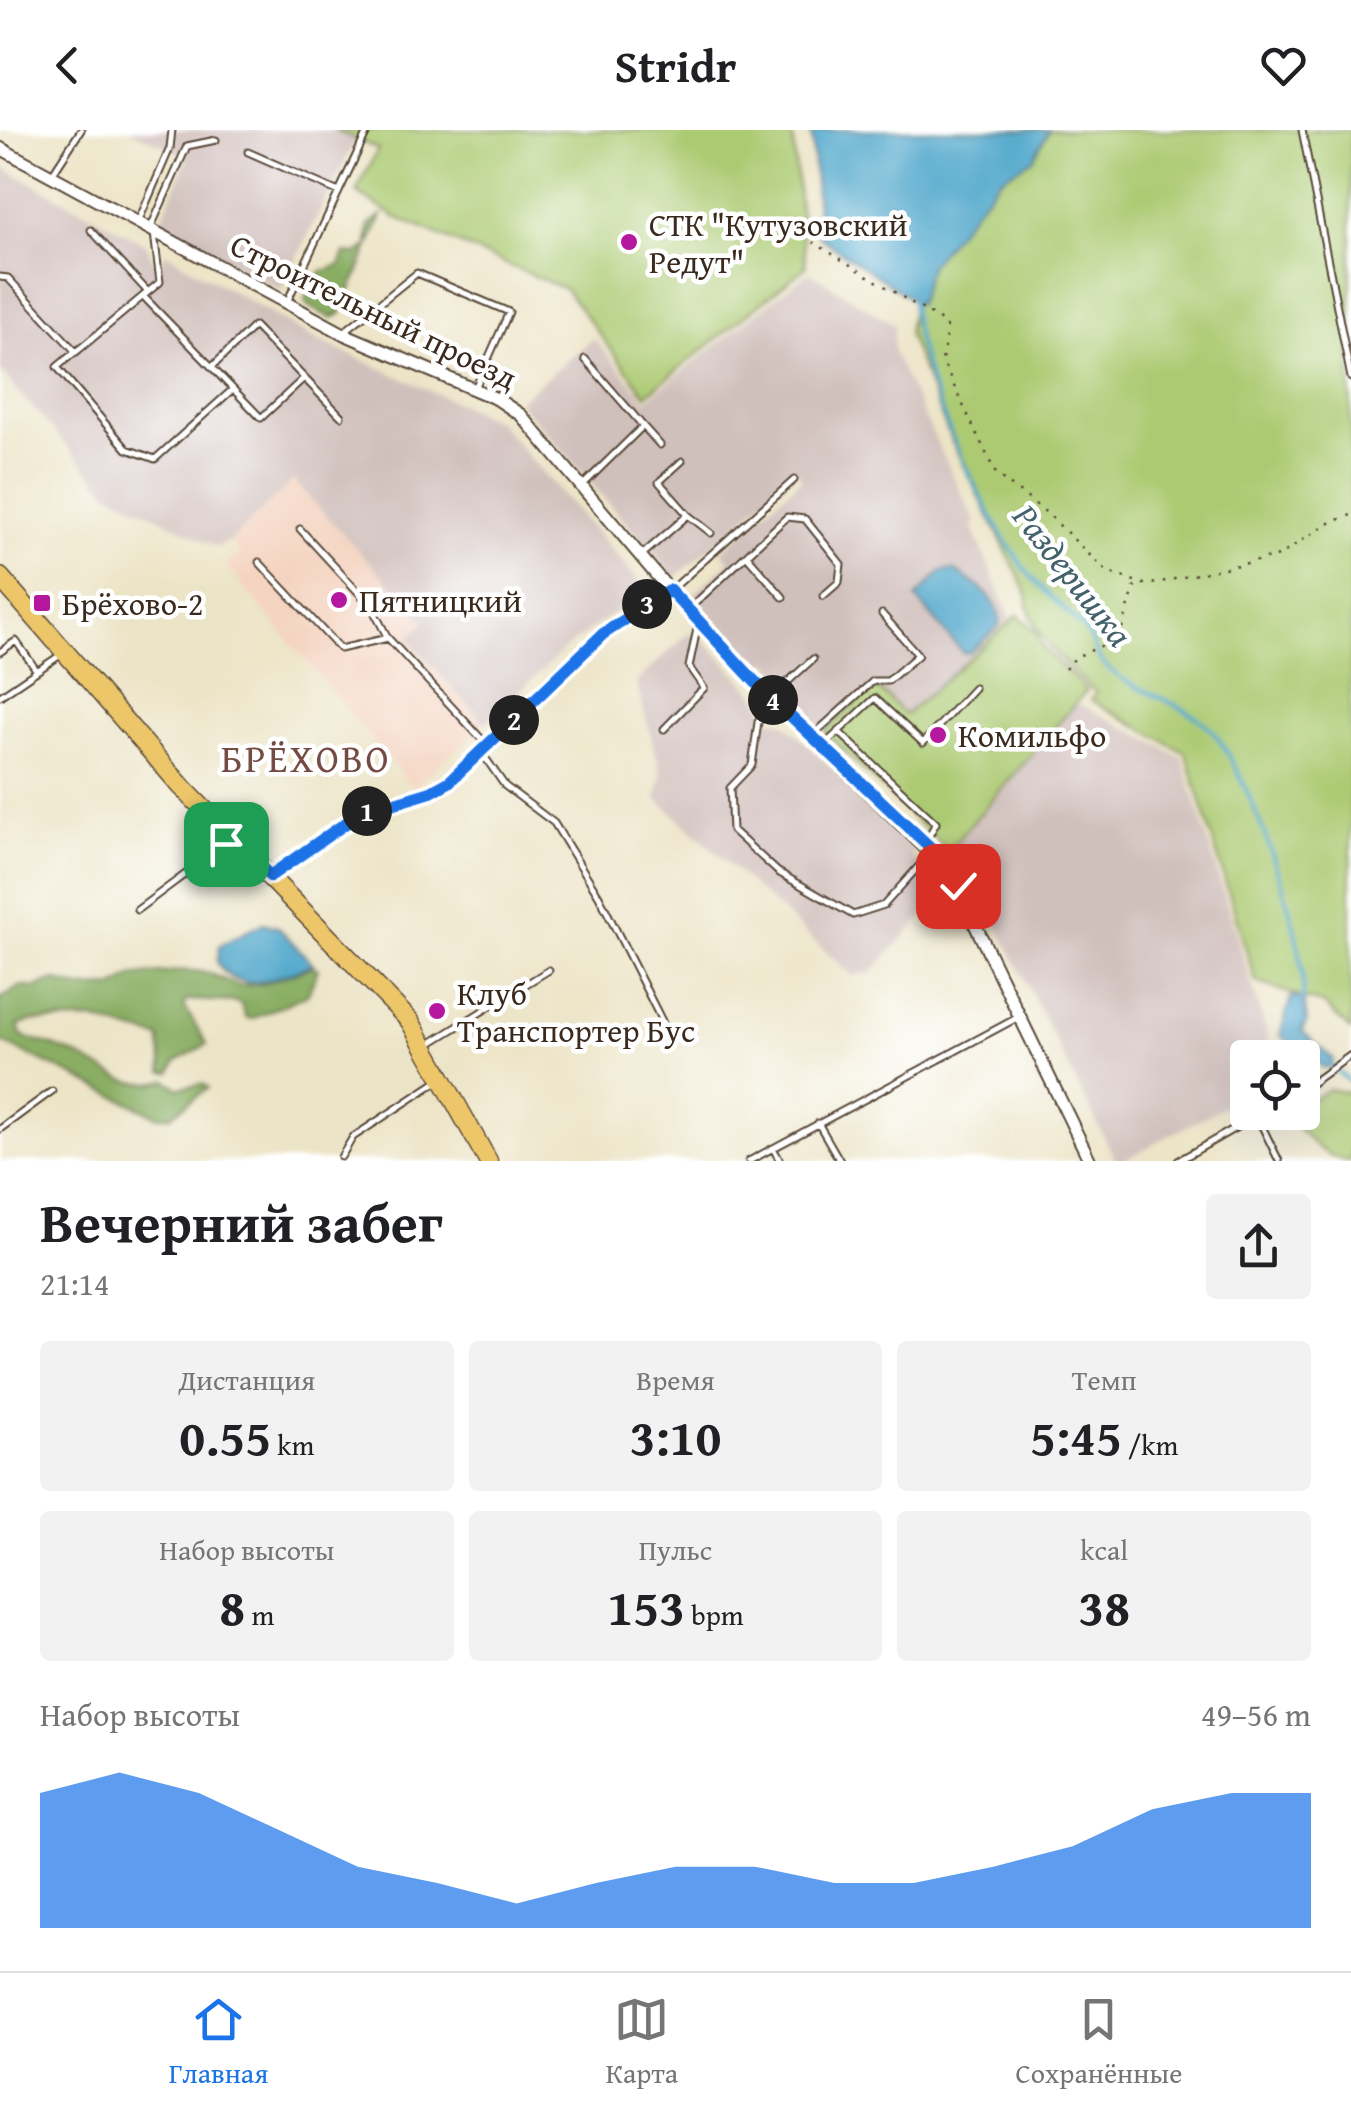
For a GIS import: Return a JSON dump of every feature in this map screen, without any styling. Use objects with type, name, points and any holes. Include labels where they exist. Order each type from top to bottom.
[{"type":"main road","points":[[0,578],[232,839],[374,982],[426,1046],[488,1161]]},
{"type":"street","name":"Строительный проезд","points":[[0,148],[344,334],[474,389],[521,415],[698,621],[773,700],[929,847],[958,886],[1090,1161]]},
{"type":"lane","points":[[52,176],[81,130]]},
{"type":"lane","points":[[172,130],[147,228],[160,282],[57,367],[127,449],[155,459],[233,388]]},
{"type":"lane","points":[[287,302],[368,130]]},
{"type":"lane","points":[[1302,130],[1351,378]]},
{"type":"lane","points":[[147,228],[187,146],[216,140]]},
{"type":"lane","points":[[248,152],[339,192]]},
{"type":"lane","points":[[91,230],[261,418],[304,378]]},
{"type":"lane","points":[[344,334],[347,326],[417,273],[509,312],[474,389]]},
{"type":"lane","points":[[0,277],[8,278],[76,352]]},
{"type":"lane","points":[[212,367],[254,326],[341,416]]},
{"type":"lane","points":[[585,359],[660,445]]},
{"type":"lane","points":[[581,486],[643,426]]},
{"type":"lane","points":[[682,461],[659,482],[688,515],[711,532]]},
{"type":"lane","points":[[270,876],[359,814],[431,792],[449,782],[603,634],[670,590],[794,480]]},
{"type":"lane","points":[[641,556],[688,515]]},
{"type":"lane","points":[[688,610],[747,556],[754,544],[788,517],[804,519],[841,564],[839,582],[823,596]]},
{"type":"lane","points":[[300,530],[371,606],[388,638],[488,746]]},
{"type":"lane","points":[[747,556],[783,597]]},
{"type":"lane","points":[[259,562],[340,649],[388,638]]},
{"type":"lane","points":[[812,736],[873,681],[888,682],[918,655],[882,614]]},
{"type":"lane","points":[[664,729],[704,688],[690,667],[698,621]]},
{"type":"lane","points":[[0,652],[16,641],[37,671]]},
{"type":"lane","points":[[0,696],[65,652]]},
{"type":"lane","points":[[814,660],[773,700],[758,722],[752,765],[730,788],[732,830],[778,872],[853,915],[884,905],[929,847],[936,823],[839,732]]},
{"type":"lane","points":[[823,746],[875,698],[922,743],[974,688]]},
{"type":"lane","points":[[482,752],[505,786],[554,824],[599,896],[671,1039]]},
{"type":"lane","points":[[137,910],[232,839]]},
{"type":"lane","points":[[426,1046],[549,970]]},
{"type":"lane","points":[[749,1161],[1020,1016]]},
{"type":"lane","points":[[1320,1080],[1351,1055]]},
{"type":"lane","points":[[341,1156],[353,1137],[445,1076]]},
{"type":"lane","points":[[0,1129],[52,1091]]},
{"type":"lane","points":[[818,1123],[840,1161]]},
{"type":"lane","points":[[1178,1161],[1232,1130]]},
{"type":"lane","points":[[1266,1130],[1279,1161]]},
{"type":"lane","points":[[774,1148],[780,1161]]},
{"type":"path","points":[[813,242],[944,322],[942,361],[996,474],[1048,514],[1108,572],[1136,584],[1279,556],[1325,525],[1351,515]]},
{"type":"path","points":[[1065,669],[1088,651],[1119,638],[1136,584]]},
{"type":"shaded area","points":[[129,130],[335,130],[356,139],[281,290],[159,226],[188,156]]},
{"type":"shaded area","points":[[0,166],[146,244],[154,262],[164,260],[164,252],[311,337],[497,421],[646,589],[567,647],[485,723],[407,639],[425,622],[293,480],[230,541],[217,547],[108,492],[0,371]]},
{"type":"shaded area","points":[[809,272],[894,325],[893,352],[976,523],[972,527],[1011,618],[905,715],[880,689],[872,689],[824,732],[773,676],[777,672],[768,661],[756,671],[689,599],[730,561],[721,551],[802,478],[797,472],[675,578],[518,401],[594,338],[646,400]]},
{"type":"shaded area","points":[[293,480],[426,623],[408,640],[485,723],[413,788],[225,565],[239,553],[230,541]]},
{"type":"shaded area","points":[[689,633],[702,638],[756,695],[770,719],[785,723],[914,846],[912,857],[929,875],[941,876],[950,887],[871,973],[853,976],[656,798],[662,777],[636,682]]},
{"type":"shaded area","points":[[1076,702],[1182,757],[1269,1040],[1230,1040],[1230,1103],[1116,1161],[992,915],[948,851]]},
{"type":"green space","name":"СТК \"Кутузовский Редут\"","points":[[335,130],[792,130],[806,267],[646,395],[565,289],[395,217],[356,192],[378,149]]},
{"type":"green space","points":[[1049,130],[1351,130],[1351,1031],[1325,1005],[1256,982],[1186,753],[1091,700],[1096,693],[1041,636],[1027,593],[952,442],[908,334],[928,268],[1002,178],[1033,154]]},
{"type":"green space","points":[[382,215],[341,314],[331,318],[307,305],[305,298],[321,272],[340,265],[345,253],[357,254],[368,246],[369,225]]},
{"type":"green space","name":"Комильфо","points":[[1018,615],[1037,633],[1042,647],[1087,690],[948,851],[824,732],[871,689],[879,689],[905,715]]},
{"type":"green space","points":[[313,966],[318,969],[308,994],[252,1019],[246,1018],[242,1005],[236,1002],[187,1000],[184,1006],[207,1044],[177,1061],[170,1073],[163,1072],[160,1038],[92,1020],[31,1021],[18,1026],[22,1037],[71,1053],[130,1081],[167,1080],[178,1088],[203,1084],[208,1088],[170,1116],[157,1116],[0,1041],[0,999],[21,986],[35,988],[54,980],[80,988],[114,987],[133,976],[187,970],[208,973],[239,986],[263,984]]},
{"type":"green space","points":[[1328,1089],[1351,1093],[1351,1161],[1321,1150],[1300,1130],[1320,1130],[1320,1094]]},
{"type":"water","points":[[811,130],[1049,130],[1033,159],[1000,179],[930,265],[918,304],[819,237]]},
{"type":"water","points":[[954,570],[986,593],[999,617],[999,626],[969,653],[962,652],[916,598],[941,572]]},
{"type":"water","points":[[263,923],[278,927],[313,964],[261,982],[237,980],[226,973],[217,962],[220,945]]},
{"type":"water","points":[[1291,997],[1304,1000],[1307,1020],[1302,1031],[1312,1040],[1287,1040],[1280,1035]]},
{"type":"water","points":[[1320,1047],[1333,1059],[1331,1067],[1320,1065]]},
{"type":"waterway","name":"Раздеришка","points":[[912,300],[925,364],[954,443],[1012,551],[1037,583],[1088,634],[1101,661],[1127,682],[1203,722],[1229,755],[1261,824],[1289,908],[1299,947],[1301,1003]]},
{"type":"waterway","name":"Раздеришка","points":[[1332,1067],[1351,1083]]},
{"type":"place","name":"СТК \"Кутузовский Редут\"","points":[[629,242]]},
{"type":"place","name":"Пятницкий","points":[[339,600]]},
{"type":"place","name":"Брёхово-2","points":[[42,603]]},
{"type":"place","name":"Комильфо","points":[[938,735]]},
{"type":"place","name":"Клуб Транспортер Бус","points":[[437,1011]]},
{"type":"district","name":"БРЁХОВО","points":[[306,758]]},
{"type":"route","points":[[226,844],[232,839],[270,876],[326,832],[359,814],[431,792],[449,782],[603,634],[670,590],[759,686],[933,850],[958,886]]}]
